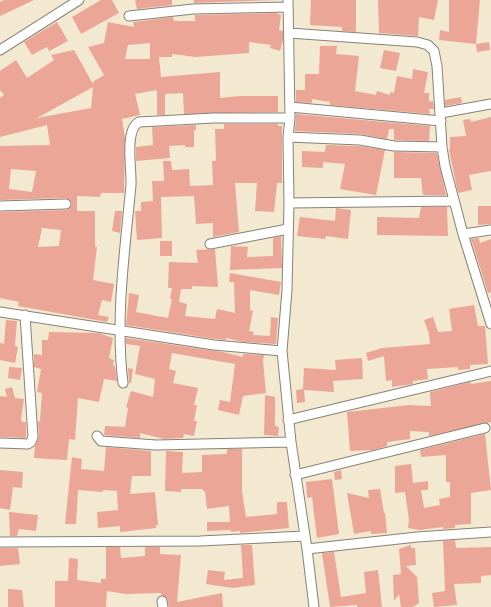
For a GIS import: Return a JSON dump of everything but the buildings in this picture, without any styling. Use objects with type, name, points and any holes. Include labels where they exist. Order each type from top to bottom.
[{"type":"street","points":[[0,50],[79,0]]},
{"type":"street","points":[[129,16],[193,9],[288,4],[290,107],[288,137],[289,203],[282,351],[288,420],[314,607]]},
{"type":"street","points":[[289,33],[417,42],[428,46],[434,51],[437,66],[442,147],[462,234],[491,324]]},
{"type":"street","points":[[290,107],[441,117],[491,104]]},
{"type":"street","points":[[123,383],[120,359],[120,332],[131,183],[131,134],[134,125],[139,122],[214,118],[290,118]]},
{"type":"street","points":[[288,137],[360,140],[394,146],[442,147]]},
{"type":"street","points":[[289,203],[454,201]]},
{"type":"street","points":[[0,206],[66,204]]},
{"type":"street","points":[[210,244],[288,229]]},
{"type":"street","points":[[462,234],[491,230]]},
{"type":"street","points":[[0,312],[120,332],[214,345],[282,351]]},
{"type":"street","points":[[0,443],[28,444],[31,442],[33,437],[24,316]]},
{"type":"street","points":[[288,420],[491,371]]},
{"type":"street","points":[[295,474],[485,428]]},
{"type":"street","points":[[97,436],[101,441],[156,445],[291,442]]},
{"type":"street","points":[[307,549],[417,537],[491,532]]},
{"type":"street","points":[[0,542],[200,541],[305,536]]}]
